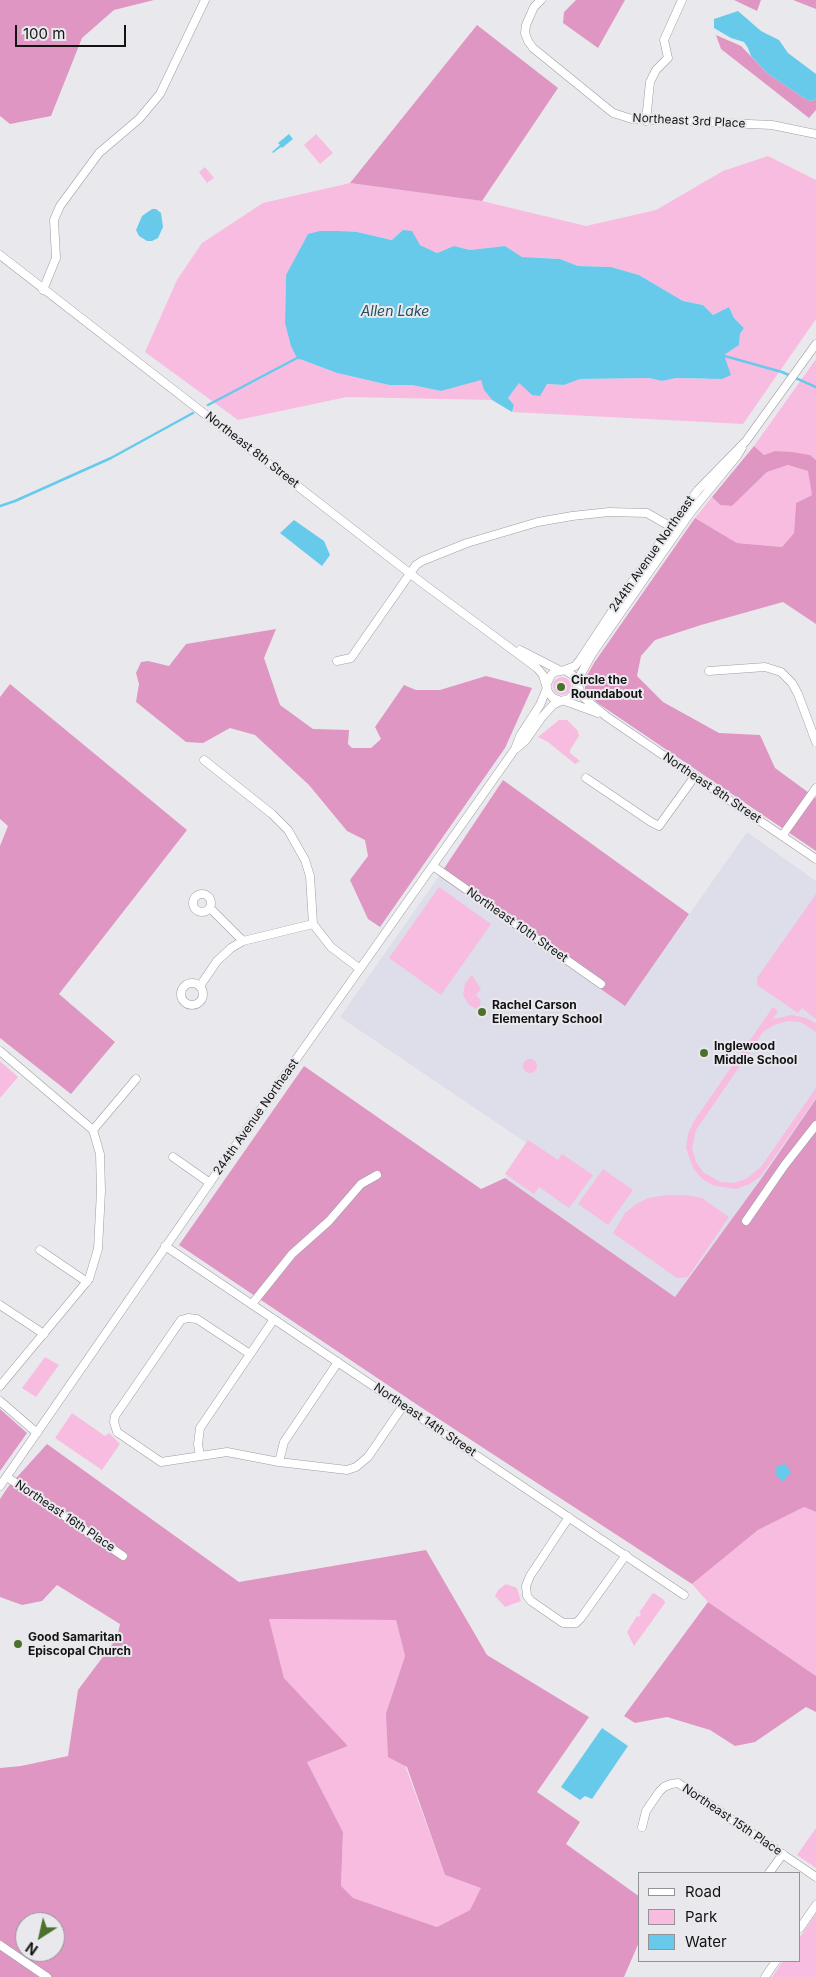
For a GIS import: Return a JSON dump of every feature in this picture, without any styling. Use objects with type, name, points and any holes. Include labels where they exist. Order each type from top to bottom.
[{"type":"street","points":[[43,290],[56,258],[54,220],[60,206],[99,153],[139,119],[160,94],[205,0]]},
{"type":"street","name":"Northeast 3rd Place","points":[[541,0],[534,7],[526,25],[525,33],[528,41],[540,54],[613,113],[632,120],[772,125],[816,134]]},
{"type":"street","points":[[646,120],[650,82],[656,70],[668,58],[664,40],[682,0]]},
{"type":"street","name":"Northeast 8th Street","points":[[0,255],[410,573],[537,668],[543,675],[547,686]]},
{"type":"street","name":"244th Avenue Northeast","points":[[577,683],[592,654],[698,490],[746,441],[816,344]]},
{"type":"street","name":"244th Avenue Northeast","points":[[562,670],[575,666],[580,660],[622,596],[675,528],[738,456],[746,441]]},
{"type":"street","points":[[698,490],[705,495]]},
{"type":"street","points":[[337,662],[351,658],[416,565],[467,543],[538,522],[609,512],[647,513],[675,528]]},
{"type":"street","name":"Northeast 8th Street","points":[[504,644],[513,646],[562,670]]},
{"type":"street","points":[[709,671],[765,667],[781,672],[792,682],[798,694],[816,742]]},
{"type":"street","points":[[562,670],[573,674],[577,683],[573,697],[563,701],[553,698],[547,686],[550,675],[562,670]]},
{"type":"street","name":"Northeast 8th Street","points":[[577,683],[583,697],[607,717],[816,859]]},
{"type":"street","name":"244th Avenue Northeast","points":[[0,1486],[165,1246],[515,749],[520,736],[540,705],[547,686]]},
{"type":"street","name":"Northeast 8th Street","points":[[563,701],[607,717]]},
{"type":"street","name":"244th Avenue Northeast","points":[[515,749],[526,740],[553,705],[563,701]]},
{"type":"street","points":[[204,760],[272,814],[288,830],[302,853],[310,876],[313,924],[331,947],[360,969]]},
{"type":"street","points":[[586,778],[650,822],[659,826],[695,776]]},
{"type":"street","points":[[782,836],[816,788]]},
{"type":"street","name":"Northeast 10th Street","points":[[434,866],[601,984]]},
{"type":"street","points":[[210,908],[243,941]]},
{"type":"street","points":[[200,986],[217,961],[231,948],[243,941],[313,924]]},
{"type":"street","points":[[0,1051],[93,1130],[100,1154],[101,1191],[98,1249],[87,1282],[0,1386]]},
{"type":"street","points":[[93,1130],[136,1079]]},
{"type":"street","points":[[746,1221],[784,1166],[816,1125]]},
{"type":"street","points":[[173,1157],[210,1183]]},
{"type":"street","points":[[252,1304],[292,1254],[329,1221],[361,1184],[377,1175]]},
{"type":"street","name":"Northeast 14th Street","points":[[165,1246],[684,1595]]},
{"type":"street","points":[[40,1250],[87,1282]]},
{"type":"street","points":[[0,1304],[44,1334]]},
{"type":"street","points":[[250,1354],[197,1319],[188,1318],[181,1320],[115,1416],[115,1428],[121,1436],[161,1462],[227,1452],[279,1462],[347,1470],[356,1467],[368,1457],[403,1406]]},
{"type":"street","points":[[200,1456],[198,1444],[200,1428],[274,1319]]},
{"type":"street","points":[[279,1462],[284,1442],[338,1362]]},
{"type":"street","points":[[0,1401],[37,1433]]},
{"type":"street","name":"Northeast 16th Place","points":[[6,1477],[123,1556]]},
{"type":"street","points":[[569,1517],[530,1576],[526,1586],[527,1596],[531,1601],[563,1623],[576,1623],[581,1618],[626,1555]]},
{"type":"street","name":"Northeast 15th Place","points":[[642,1827],[646,1812],[664,1787],[678,1783],[816,1877]]},
{"type":"street","points":[[770,1872],[783,1854]]},
{"type":"street","points":[[801,1927],[816,1905]]},
{"type":"street","points":[[0,1945],[46,1977]]},
{"type":"street","points":[[765,1977],[775,1962]]},
{"type":"shaded area","points":[[0,0],[154,0],[114,10],[82,38],[51,116],[10,124],[0,116]]},
{"type":"shaded area","points":[[576,0],[625,0],[598,48],[563,23],[564,12]]},
{"type":"shaded area","points":[[734,0],[761,0],[757,11]]},
{"type":"shaded area","points":[[793,0],[816,0],[816,9]]},
{"type":"shaded area","points":[[477,25],[558,88],[482,201],[350,183]]},
{"type":"shaded area","points":[[716,35],[741,46],[767,73],[807,100],[813,101],[816,98],[816,110],[809,118],[721,49]]},
{"type":"shaded area","points":[[754,446],[764,455],[775,451],[792,452],[810,455],[816,460],[816,624],[783,602],[701,625],[655,640],[641,656],[637,676],[663,702],[719,733],[760,735],[775,768],[816,798],[816,851],[599,704],[585,691],[585,679],[594,663],[695,518],[737,543],[782,547],[794,533],[796,503],[812,495],[808,471],[788,465],[767,472],[732,506],[720,505],[712,497]]},
{"type":"shaded area","points":[[276,629],[264,658],[280,705],[313,729],[349,730],[348,744],[352,748],[371,748],[381,739],[375,727],[404,685],[416,690],[440,690],[486,676],[532,688],[505,748],[380,927],[368,919],[350,880],[368,856],[365,840],[347,831],[309,785],[255,735],[230,728],[203,743],[186,742],[136,702],[139,684],[136,673],[141,662],[148,661],[169,666],[186,644]]},
{"type":"shaded area","points":[[10,684],[187,830],[59,994],[115,1042],[71,1094],[0,1038],[0,846],[8,826],[0,819],[0,697]]},
{"type":"shaded area","points":[[503,780],[689,914],[625,1006],[439,876]]},
{"type":"shaded area","name":"Inglewood Middle School","points":[[747,832],[816,881],[816,1099],[761,1179],[675,1297],[505,1178],[528,1144],[340,1017],[439,876],[625,1006]]},
{"type":"shaded area","points":[[304,1066],[481,1189],[505,1178],[675,1297],[761,1179],[816,1099],[816,1512],[804,1507],[758,1530],[692,1584],[419,1406],[179,1245]]},
{"type":"shaded area","points":[[0,1409],[27,1433],[0,1471]]},
{"type":"shaded area","points":[[47,1444],[239,1582],[426,1550],[487,1655],[589,1717],[537,1792],[580,1822],[566,1844],[638,1896],[638,1945],[624,1977],[0,1977],[0,1768],[21,1766],[68,1756],[78,1690],[117,1638],[120,1624],[57,1585],[42,1601],[22,1605],[0,1597],[0,1499],[8,1487]],"holes":[[[269,1619],[396,1620],[405,1656],[386,1713],[388,1757],[407,1767],[445,1875],[481,1888],[470,1910],[437,1927],[353,1898],[341,1886],[343,1832],[307,1762],[348,1746],[284,1678]]]},
{"type":"shaded area","points":[[708,1602],[816,1676],[816,1712],[806,1707],[755,1742],[735,1746],[710,1730],[667,1717],[635,1723],[624,1716]]},
{"type":"green space","points":[[316,134],[333,153],[320,164],[304,145]]},
{"type":"green space","points":[[768,156],[816,180],[816,319],[743,424],[512,412],[514,405],[508,398],[519,382],[532,395],[547,384],[564,385],[580,379],[649,378],[662,381],[676,378],[706,379],[723,355],[739,345],[740,334],[744,328],[734,318],[729,307],[713,315],[703,305],[683,301],[639,275],[611,267],[578,266],[560,259],[522,257],[505,246],[470,250],[454,246],[437,253],[420,245],[403,230],[393,240],[357,232],[308,234],[286,276],[285,323],[297,358],[337,373],[389,385],[412,385],[441,391],[481,379],[484,390],[492,400],[347,397],[238,420],[145,352],[177,280],[202,243],[263,203],[350,183],[482,201],[586,226],[656,210],[723,171]]},
{"type":"green space","points":[[205,167],[214,178],[207,183],[199,172]]},
{"type":"green space","points":[[816,359],[816,460],[810,455],[775,451],[764,455],[754,446]]},
{"type":"green space","points":[[788,465],[809,471],[812,495],[796,503],[794,533],[782,547],[737,543],[695,518],[712,497],[720,505],[732,506],[767,472]]},
{"type":"green space","points":[[562,677],[568,680],[571,686],[568,692],[562,695],[556,692],[553,686],[556,680]]},
{"type":"green space","points":[[559,720],[567,720],[578,731],[579,736],[570,750],[570,753],[580,761],[575,764],[548,742],[538,737]]},
{"type":"green space","points":[[439,887],[491,924],[441,995],[389,958]]},
{"type":"green space","points":[[816,894],[816,1019],[802,1008],[798,1013],[757,985],[757,978]]},
{"type":"green space","points":[[472,975],[481,989],[476,995],[481,1001],[478,1010],[469,1005],[463,995],[465,983]]},
{"type":"green space","points":[[773,1007],[778,1011],[773,1019],[792,1015],[806,1018],[816,1023],[816,1032],[800,1022],[787,1021],[774,1025],[763,1032],[696,1130],[692,1149],[696,1162],[703,1172],[720,1182],[733,1183],[746,1179],[761,1167],[816,1088],[816,1098],[761,1176],[750,1184],[736,1189],[715,1186],[702,1179],[693,1168],[686,1148],[688,1134],[694,1121]]},
{"type":"green space","points":[[530,1059],[535,1061],[537,1066],[535,1071],[530,1073],[525,1071],[523,1066],[525,1061]]},
{"type":"green space","points":[[0,1061],[18,1077],[0,1098]]},
{"type":"green space","points":[[528,1140],[558,1160],[562,1154],[593,1175],[569,1208],[539,1187],[534,1194],[505,1174]]},
{"type":"green space","points":[[603,1169],[633,1190],[608,1225],[578,1204]]},
{"type":"green space","points":[[685,1195],[702,1198],[729,1217],[688,1277],[677,1278],[613,1233],[625,1213],[636,1204],[648,1198]]},
{"type":"green space","points":[[45,1357],[59,1365],[36,1397],[22,1388]]},
{"type":"green space","points":[[72,1413],[105,1436],[109,1433],[120,1444],[102,1470],[55,1438]]},
{"type":"green space","points":[[804,1507],[816,1512],[816,1676],[708,1602],[692,1584],[758,1530]]},
{"type":"green space","points":[[506,1584],[517,1588],[521,1601],[505,1607],[495,1596],[498,1590]]},
{"type":"green space","points":[[654,1593],[664,1600],[665,1603],[634,1646],[627,1632]]},
{"type":"green space","points":[[269,1619],[396,1620],[405,1656],[386,1713],[445,1875],[482,1888],[470,1910],[437,1927],[352,1898],[341,1887],[343,1832],[307,1762],[348,1746],[284,1678]]},
{"type":"green space","points":[[816,1828],[816,1868],[797,1855]]},
{"type":"green space","points":[[816,1914],[816,1977],[772,1977],[782,1962],[801,1962],[801,1936]]},
{"type":"water","points":[[738,11],[761,31],[779,40],[788,53],[816,74],[816,98],[813,101],[807,100],[767,73],[751,56],[744,42],[731,38],[714,28],[714,19]]},
{"type":"water","points":[[289,134],[293,139],[273,153],[280,145],[278,143]]},
{"type":"water","points":[[152,209],[156,209],[161,213],[163,227],[158,238],[147,241],[139,236],[136,230],[142,216]]},
{"type":"water","name":"Allen Lake","points":[[403,230],[412,231],[420,245],[437,253],[454,246],[470,250],[505,246],[522,257],[560,259],[578,266],[611,267],[639,275],[683,301],[703,305],[713,315],[729,307],[734,318],[744,328],[740,334],[739,345],[724,355],[731,375],[722,379],[676,378],[662,381],[649,378],[580,379],[564,385],[547,384],[540,396],[532,395],[519,383],[508,398],[514,405],[512,412],[492,400],[484,390],[481,380],[441,391],[412,385],[389,385],[337,373],[297,358],[291,346],[285,323],[286,275],[308,234],[320,231],[357,232],[392,240]]},
{"type":"water","points":[[294,520],[324,541],[330,555],[322,566],[280,533]]},
{"type":"water","points":[[785,1464],[791,1472],[783,1482],[775,1474],[777,1466]]},
{"type":"water","points":[[602,1728],[628,1746],[592,1799],[585,1796],[580,1800],[561,1787]]},
{"type":"waterway","points":[[721,355],[782,372],[816,387]]},
{"type":"waterway","points":[[208,405],[300,358]]},
{"type":"waterway","points":[[0,506],[111,458],[193,413]]},
{"type":"place","name":"Circle the Roundabout","points":[[561,687]]},
{"type":"place","name":"Rachel Carson Elementary School","points":[[482,1012]]},
{"type":"place","name":"Inglewood Middle School","points":[[704,1053]]},
{"type":"place","name":"Good Samaritan Episcopal Church","points":[[18,1644]]}]
